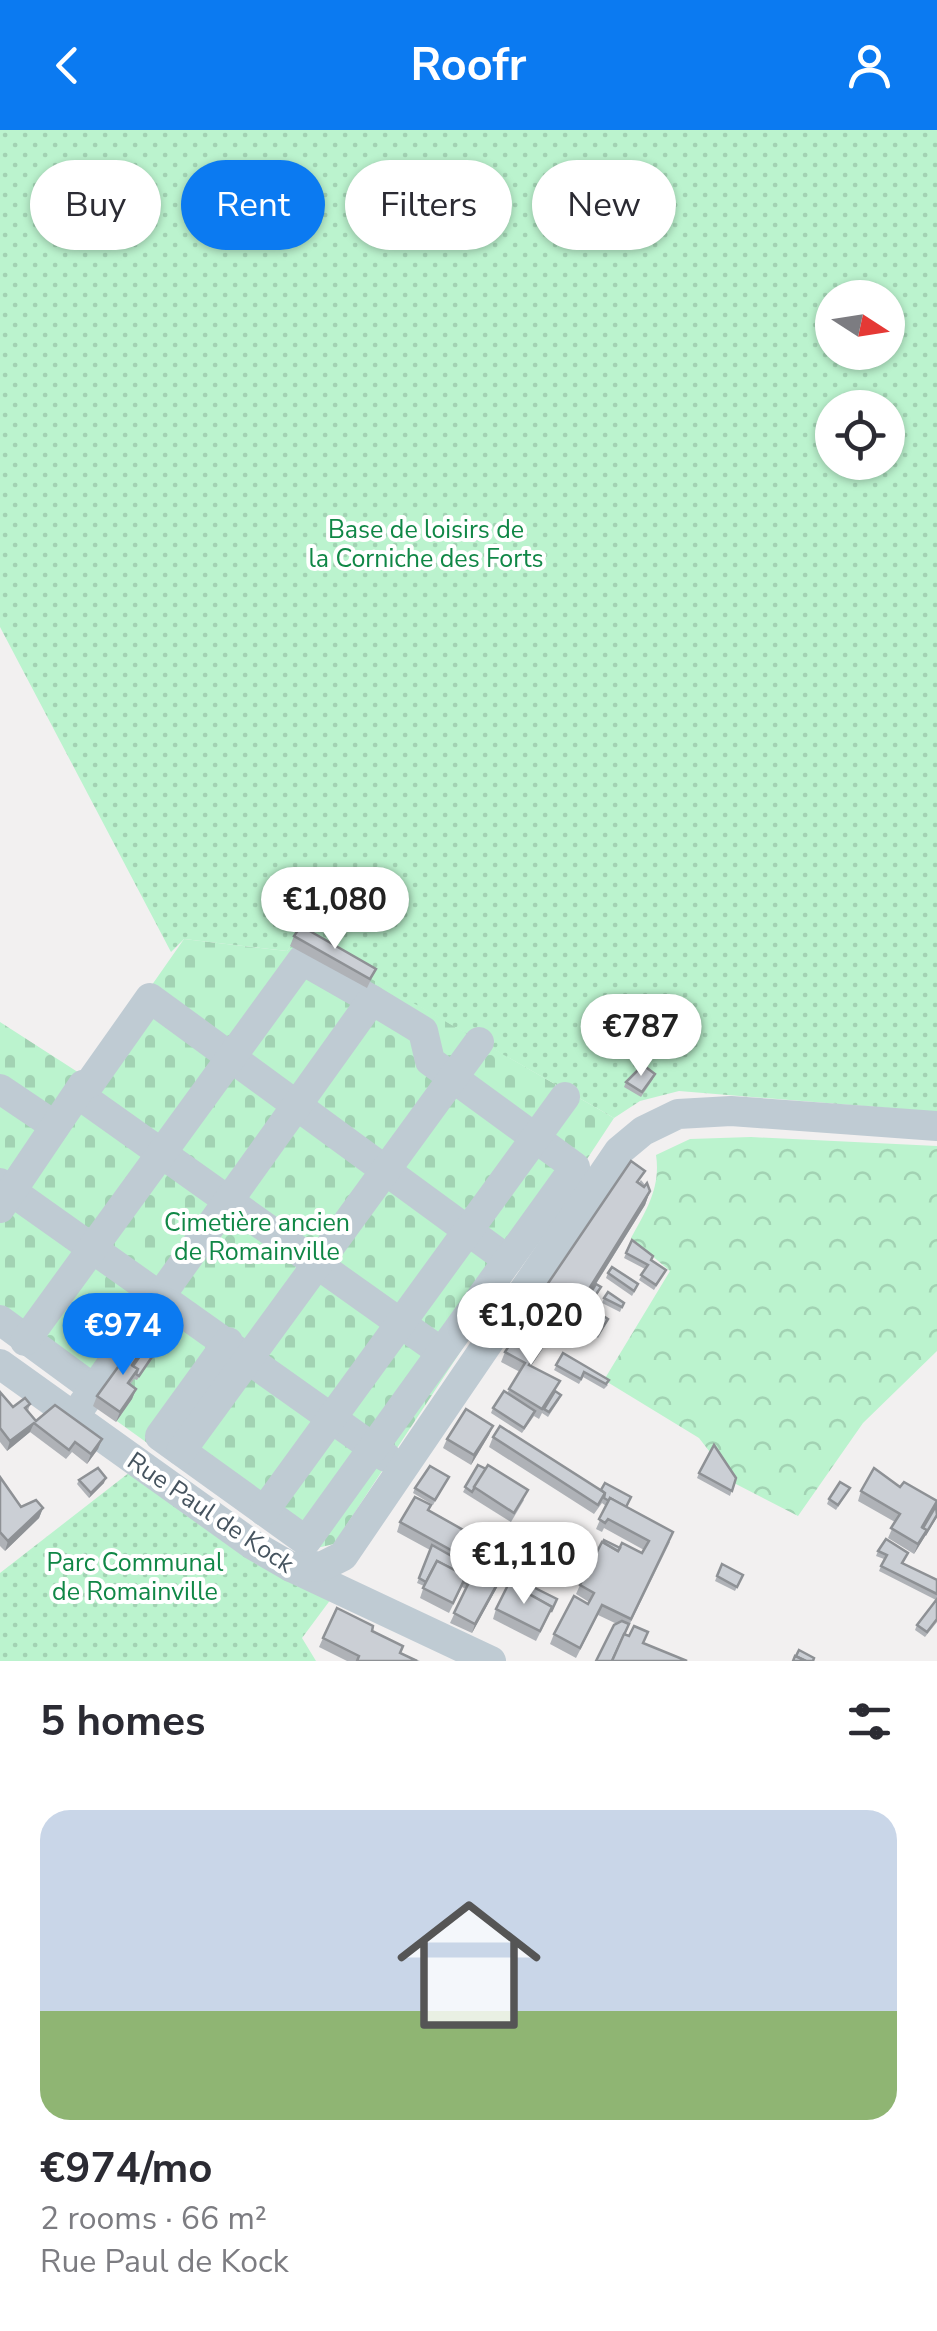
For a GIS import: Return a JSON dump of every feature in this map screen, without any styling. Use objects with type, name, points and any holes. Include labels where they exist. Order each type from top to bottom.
[{"type":"street","points":[[26,1341],[302,960],[423,1031],[430,1062],[454,1078],[574,1167],[306,1541],[181,1451],[239,1350],[318,1264],[386,1172],[454,1078],[479,1042]]},
{"type":"street","points":[[405,1469],[95,1246],[4,1194],[150,998],[508,1260]]},
{"type":"street","points":[[74,1418],[372,1000]]},
{"type":"street","points":[[0,1090],[55,1126]]},
{"type":"street","points":[[78,1094],[441,1352]]},
{"type":"street","points":[[264,1511],[565,1097]]},
{"type":"street","points":[[339,1589],[343,1556],[619,1150],[644,1131],[678,1114],[731,1112],[937,1126]]},
{"type":"street","points":[[0,1320],[94,1389]]},
{"type":"street","name":"Rue Paul de Kock","points":[[0,1364],[291,1567],[491,1661]]},
{"type":"street","points":[[291,1567],[323,1566],[343,1556]]},
{"type":"green space","name":"Base de loisirs de la Corniche des Forts","points":[[0,130],[937,130],[937,1112],[679,1091],[640,1101],[614,1118],[298,937],[287,951],[184,939],[171,952],[0,627]]},
{"type":"green space","name":"Cimetière ancien de Romainville","points":[[298,936],[614,1118],[334,1544],[304,1551],[278,1537],[0,1337],[0,1022],[87,1078],[184,939],[287,951]]},
{"type":"green space","points":[[751,1137],[937,1146],[937,1351],[863,1423],[798,1516],[734,1483],[699,1438],[604,1380],[670,1271],[631,1238],[654,1188],[656,1155],[690,1139]]},
{"type":"green space","name":"Parc Communal de Romainville","points":[[130,1472],[331,1599],[302,1638],[316,1661],[0,1661],[0,1573]]},
{"type":"building","points":[[301,926],[376,969],[370,979],[294,936]]},
{"type":"building","points":[[643,1065],[655,1074],[642,1092],[626,1082]]},
{"type":"building","points":[[631,1161],[645,1171],[637,1182],[644,1187],[647,1183],[650,1191],[569,1321],[560,1315],[555,1322],[532,1307]]},
{"type":"building","points":[[632,1240],[666,1270],[656,1285],[641,1275],[648,1265],[626,1253]]},
{"type":"building","points":[[612,1267],[638,1284],[634,1291],[608,1273]]},
{"type":"building","points":[[596,1284],[601,1287],[588,1306],[608,1319],[599,1333],[577,1314]]},
{"type":"building","points":[[608,1292],[624,1303],[622,1307],[604,1298]]},
{"type":"building","points":[[523,1324],[547,1338],[529,1365],[560,1381],[542,1409],[509,1389],[525,1363],[505,1352]]},
{"type":"building","points":[[540,1324],[549,1329],[545,1336],[536,1330]]},
{"type":"building","points":[[142,1334],[150,1339],[132,1365],[138,1369],[128,1383],[136,1389],[120,1412],[97,1396]]},
{"type":"building","points":[[147,1346],[156,1351],[139,1376],[133,1366]]},
{"type":"building","points":[[563,1353],[609,1380],[606,1384],[584,1372],[581,1379],[556,1365]]},
{"type":"building","points":[[504,1391],[535,1411],[524,1428],[493,1408]]},
{"type":"building","points":[[555,1391],[561,1395],[549,1412],[544,1409]]},
{"type":"building","points":[[0,1392],[13,1407],[25,1398],[30,1404],[25,1408],[36,1421],[55,1405],[102,1439],[91,1454],[75,1442],[69,1450],[34,1423],[10,1441],[0,1428]]},
{"type":"building","points":[[466,1409],[493,1426],[474,1455],[447,1439]]},
{"type":"building","points":[[500,1426],[605,1493],[598,1505],[493,1437]]},
{"type":"building","points":[[714,1445],[736,1478],[732,1491],[699,1473]]},
{"type":"building","points":[[478,1465],[486,1469],[472,1492],[465,1487]]},
{"type":"building","points":[[488,1465],[528,1490],[514,1513],[474,1487]]},
{"type":"building","points":[[430,1466],[449,1477],[435,1500],[415,1488]]},
{"type":"building","points":[[98,1468],[106,1478],[91,1493],[79,1480]]},
{"type":"building","points":[[874,1468],[900,1487],[904,1482],[937,1501],[922,1527],[927,1530],[918,1544],[891,1528],[900,1514],[861,1491]]},
{"type":"building","points":[[0,1477],[21,1507],[36,1500],[43,1508],[8,1541],[0,1532]]},
{"type":"building","points":[[840,1482],[850,1488],[838,1505],[829,1499]]},
{"type":"building","points":[[605,1483],[631,1497],[626,1507],[604,1498],[601,1490]]},
{"type":"building","points":[[415,1497],[431,1505],[428,1510],[474,1536],[478,1529],[516,1550],[475,1624],[454,1613],[474,1572],[486,1578],[489,1571],[400,1522]]},
{"type":"building","points":[[610,1498],[673,1532],[631,1619],[602,1605],[580,1648],[554,1634],[574,1596],[588,1604],[594,1593],[580,1585],[602,1542],[618,1551],[622,1543],[642,1553],[649,1541],[608,1519],[605,1523],[599,1519]]},
{"type":"building","points":[[936,1506],[937,1515],[925,1535],[927,1530],[923,1528]]},
{"type":"building","points":[[886,1539],[908,1553],[902,1563],[937,1580],[937,1594],[881,1566],[887,1555],[878,1551]]},
{"type":"building","points":[[432,1545],[486,1578],[474,1572],[468,1584],[464,1582],[466,1576],[437,1561],[426,1582],[419,1578]]},
{"type":"building","points":[[437,1561],[466,1576],[453,1603],[423,1588]]},
{"type":"building","points":[[722,1564],[743,1575],[737,1587],[717,1576]]},
{"type":"building","points":[[513,1577],[557,1599],[551,1612],[552,1607],[510,1583]]},
{"type":"building","points":[[509,1583],[552,1607],[540,1631],[496,1609]]},
{"type":"building","points":[[937,1599],[937,1619],[927,1632],[917,1625]]},
{"type":"building","points":[[337,1608],[373,1626],[372,1631],[403,1646],[400,1653],[417,1661],[357,1661],[359,1656],[323,1638]]},
{"type":"building","points":[[622,1621],[629,1624],[612,1661],[596,1661],[614,1625]]},
{"type":"building","points":[[634,1626],[648,1632],[643,1643],[687,1661],[612,1661],[624,1634],[629,1636]]},
{"type":"building","points":[[799,1650],[814,1658],[813,1661],[796,1656]]}]
